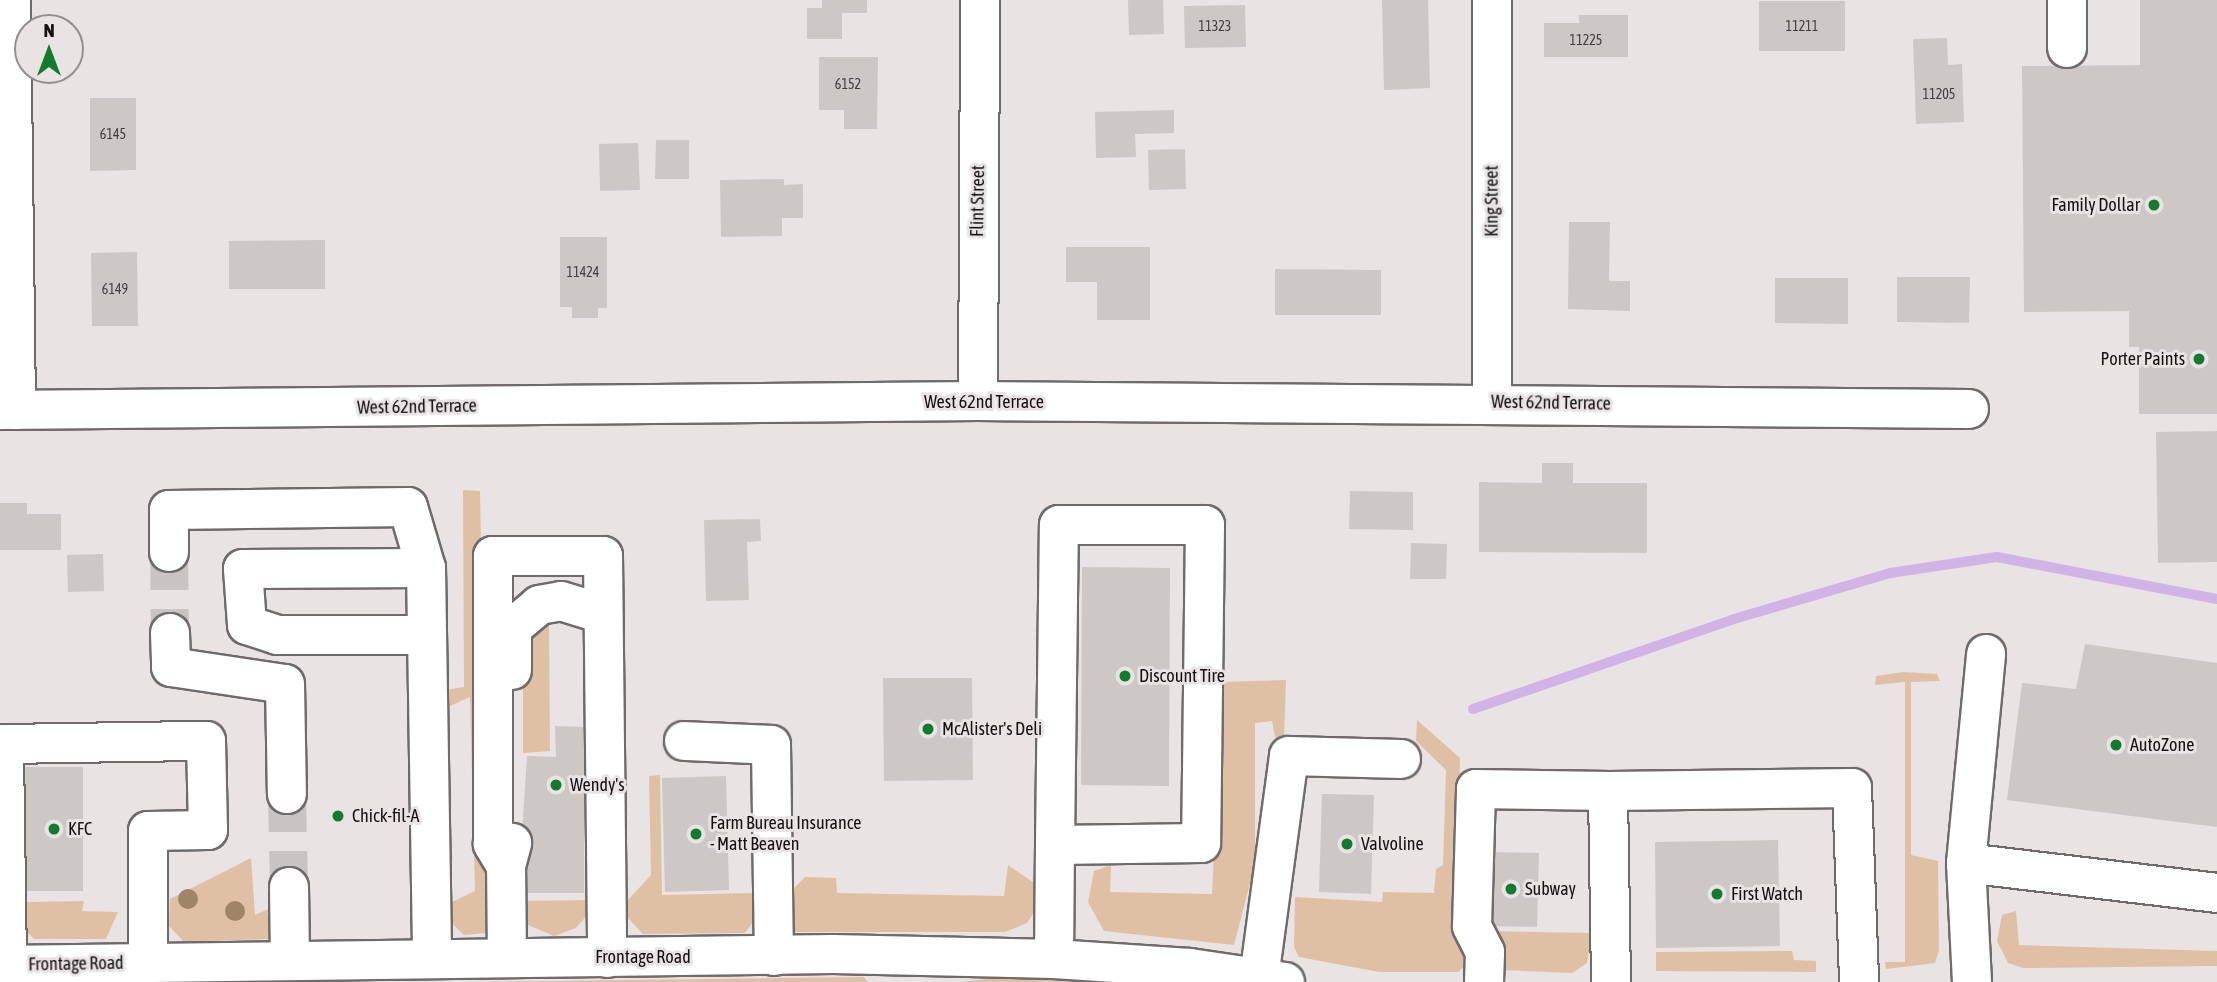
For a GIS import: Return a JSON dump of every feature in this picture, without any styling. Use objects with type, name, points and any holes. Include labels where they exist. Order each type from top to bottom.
[{"type":"street","points":[[8,410],[11,0]]},
{"type":"street","name":"Flint Street","points":[[978,401],[981,0]]},
{"type":"street","name":"King Street","points":[[1492,0],[1492,402]]},
{"type":"street","points":[[2067,0],[2067,48]]},
{"type":"street","name":"West 62nd Terrace","points":[[8,410],[978,401],[1492,402],[1969,409]]},
{"type":"street","points":[[169,552],[169,510],[408,507],[426,568],[432,959]]},
{"type":"street","points":[[1054,959],[1055,845],[1059,525],[1205,525],[1201,843],[1055,845]]},
{"type":"street","points":[[506,866],[493,844],[493,556],[603,556],[607,958]]},
{"type":"street","points":[[426,568],[243,569],[247,625],[277,635],[427,635]]},
{"type":"street","points":[[507,958],[506,866],[512,855],[512,628],[539,605],[561,601],[603,614]]},
{"type":"street","points":[[170,633],[171,667],[285,684],[287,794]]},
{"type":"street","points":[[1972,982],[1966,863],[1986,654]]},
{"type":"street","points":[[3,965],[4,744],[206,741],[208,830],[148,831],[148,963]]},
{"type":"street","points":[[684,741],[771,745],[774,956]]},
{"type":"street","points":[[1272,980],[1289,756],[1401,759]]},
{"type":"street","points":[[1484,982],[1485,952],[1472,926],[1476,789],[1608,791],[1852,788],[1859,982]]},
{"type":"street","points":[[1608,791],[1611,982]]},
{"type":"street","points":[[1966,863],[2217,893]]},
{"type":"street","points":[[289,887],[290,961]]},
{"type":"street","name":"Frontage Road","points":[[3,965],[774,956],[911,970],[1054,959],[1272,980]]},
{"type":"shaded area","points":[[463,490],[480,491],[487,856],[486,933],[464,935],[447,919],[452,902],[475,891],[470,697],[446,708],[432,692],[464,687]]},
{"type":"shaded area","points":[[577,620],[549,623],[550,751],[523,753],[523,643],[534,621]]},
{"type":"shaded area","points":[[1903,672],[1937,674],[1940,681],[1911,682],[1911,855],[1938,861],[1939,950],[1935,963],[1886,969],[1885,962],[1905,962],[1905,682],[1875,685],[1876,676]]},
{"type":"shaded area","points":[[1286,680],[1284,739],[1275,737],[1272,721],[1255,723],[1255,864],[1234,945],[1104,931],[1088,902],[1094,871],[1111,865],[1110,892],[1212,894],[1222,682]]},
{"type":"shaded area","points":[[1417,720],[1460,758],[1456,921],[1470,961],[1458,972],[1379,972],[1299,957],[1294,947],[1295,897],[1382,902],[1383,892],[1434,893],[1436,869],[1443,865],[1446,770],[1416,741]]},
{"type":"shaded area","points":[[660,775],[662,895],[753,893],[753,922],[745,933],[643,934],[628,918],[628,900],[651,875],[649,776]]},
{"type":"shaded area","points":[[251,858],[255,915],[284,902],[286,925],[270,939],[184,942],[169,926],[170,899]]},
{"type":"shaded area","points":[[1008,865],[1037,885],[1037,908],[1027,923],[1005,932],[793,932],[792,890],[805,877],[836,878],[837,893],[1004,896]]},
{"type":"shaded area","points":[[588,900],[589,913],[576,928],[554,936],[528,925],[521,901]]},
{"type":"shaded area","points":[[84,901],[82,911],[118,912],[106,939],[34,939],[21,926],[27,902]]},
{"type":"shaded area","points":[[2016,911],[2019,945],[2217,951],[2217,966],[2023,968],[2008,963],[1997,941],[2002,915]]},
{"type":"shaded area","points":[[1491,931],[1592,933],[1587,963],[1572,973],[1501,970]]},
{"type":"shaded area","points":[[1792,951],[1794,960],[1816,961],[1816,972],[1656,971],[1656,952]]},
{"type":"shaded area","points":[[1011,976],[1157,982],[962,982]]},
{"type":"shaded area","points":[[864,977],[868,982],[466,982]]},
{"type":"building","points":[[822,0],[867,0],[867,13],[842,13],[842,39],[807,39],[807,8],[822,8]]},
{"type":"building","points":[[1128,0],[1163,0],[1164,34],[1129,35]]},
{"type":"building","points":[[1382,0],[1428,0],[1430,88],[1384,90]]},
{"type":"building","points":[[2140,0],[2217,0],[2217,414],[2139,414],[2139,347],[2129,347],[2129,311],[2024,312],[2022,66],[2140,65]]},
{"type":"building","points":[[1759,1],[1845,1],[1845,51],[1759,51]]},
{"type":"building","points":[[1245,5],[1246,47],[1185,48],[1184,6]]},
{"type":"building","points":[[1579,15],[1628,15],[1628,57],[1544,57],[1544,23],[1579,23]]},
{"type":"building","points":[[1947,38],[1948,65],[1962,64],[1964,122],[1916,124],[1913,39]]},
{"type":"building","points":[[819,57],[878,57],[877,129],[844,129],[844,110],[819,110]]},
{"type":"building","points":[[90,98],[136,98],[136,170],[90,171]]},
{"type":"building","points":[[1174,110],[1174,133],[1135,134],[1136,157],[1096,158],[1095,112]]},
{"type":"building","points":[[656,140],[689,140],[689,179],[655,179]]},
{"type":"building","points":[[638,143],[640,190],[600,191],[599,144]]},
{"type":"building","points":[[1185,149],[1186,189],[1149,190],[1148,150]]},
{"type":"building","points":[[784,179],[784,185],[803,184],[803,218],[782,218],[782,236],[721,237],[720,180]]},
{"type":"building","points":[[1569,222],[1610,222],[1609,281],[1630,281],[1630,311],[1568,309]]},
{"type":"building","points":[[560,237],[607,237],[607,308],[598,308],[598,318],[572,318],[572,307],[560,307]]},
{"type":"building","points":[[325,240],[325,289],[229,289],[229,241]]},
{"type":"building","points":[[1066,247],[1150,247],[1150,320],[1097,320],[1097,282],[1066,282]]},
{"type":"building","points":[[137,252],[138,326],[92,326],[91,253]]},
{"type":"building","points":[[1275,269],[1381,270],[1381,315],[1275,315]]},
{"type":"building","points":[[1897,277],[1970,277],[1969,323],[1897,322]]},
{"type":"building","points":[[1775,278],[1848,278],[1848,324],[1775,323]]},
{"type":"building","points":[[2217,431],[2217,562],[2158,563],[2156,432]]},
{"type":"building","points":[[1542,463],[1573,463],[1573,483],[1647,483],[1647,553],[1479,552],[1479,482],[1542,483]]},
{"type":"building","points":[[1350,491],[1413,492],[1413,530],[1349,529]]},
{"type":"building","points":[[0,503],[27,503],[27,514],[61,514],[61,550],[0,550]]},
{"type":"building","points":[[760,519],[761,541],[747,542],[749,600],[706,601],[704,520]]},
{"type":"building","points":[[1411,543],[1447,544],[1446,579],[1410,579]]},
{"type":"building","points":[[103,554],[104,591],[68,592],[67,555]]},
{"type":"building","name":"Discount Tire","points":[[1082,567],[1170,568],[1169,786],[1081,785]]},
{"type":"building","name":"AutoZone","points":[[2085,644],[2217,663],[2217,827],[2007,800],[2022,683],[2076,689]]},
{"type":"building","name":"McAlister's Deli","points":[[883,678],[972,678],[973,780],[884,781]]},
{"type":"building","name":"Wendy's","points":[[555,726],[585,727],[584,893],[527,893],[522,834],[527,756],[556,757]]},
{"type":"building","name":"KFC","points":[[25,767],[83,767],[83,891],[25,891]]},
{"type":"building","name":"Farm Bureau Insurance - Matt Beaven","points":[[726,776],[729,890],[665,892],[662,778]]},
{"type":"building","name":"Valvoline","points":[[1322,794],[1374,795],[1371,894],[1319,892]]},
{"type":"building","name":"First Watch","points":[[1778,840],[1780,946],[1656,948],[1655,842]]},
{"type":"building","name":"Subway","points":[[1486,852],[1539,853],[1537,927],[1484,926]]},
{"type":"waterway","points":[[1473,709],[1734,619],[1890,573],[1997,557],[2217,599]]},
{"type":"tunnel","points":[[169,552],[170,633]]},
{"type":"tunnel","points":[[287,794],[289,887]]},
{"type":"place","name":"Family Dollar","points":[[2154,205]]},
{"type":"place","name":"Porter Paints","points":[[2199,359]]},
{"type":"place","name":"Discount Tire","points":[[1125,676]]},
{"type":"place","name":"McAlister's Deli","points":[[928,729]]},
{"type":"place","name":"AutoZone","points":[[2116,745]]},
{"type":"place","name":"Wendy's","points":[[556,785]]},
{"type":"place","name":"Chick-fil-A","points":[[338,816]]},
{"type":"place","name":"KFC","points":[[54,829]]},
{"type":"place","name":"Farm Bureau Insurance - Matt Beaven","points":[[696,834]]},
{"type":"place","name":"Valvoline","points":[[1347,844]]},
{"type":"place","name":"Subway","points":[[1511,889]]},
{"type":"place","name":"First Watch","points":[[1717,894]]}]
